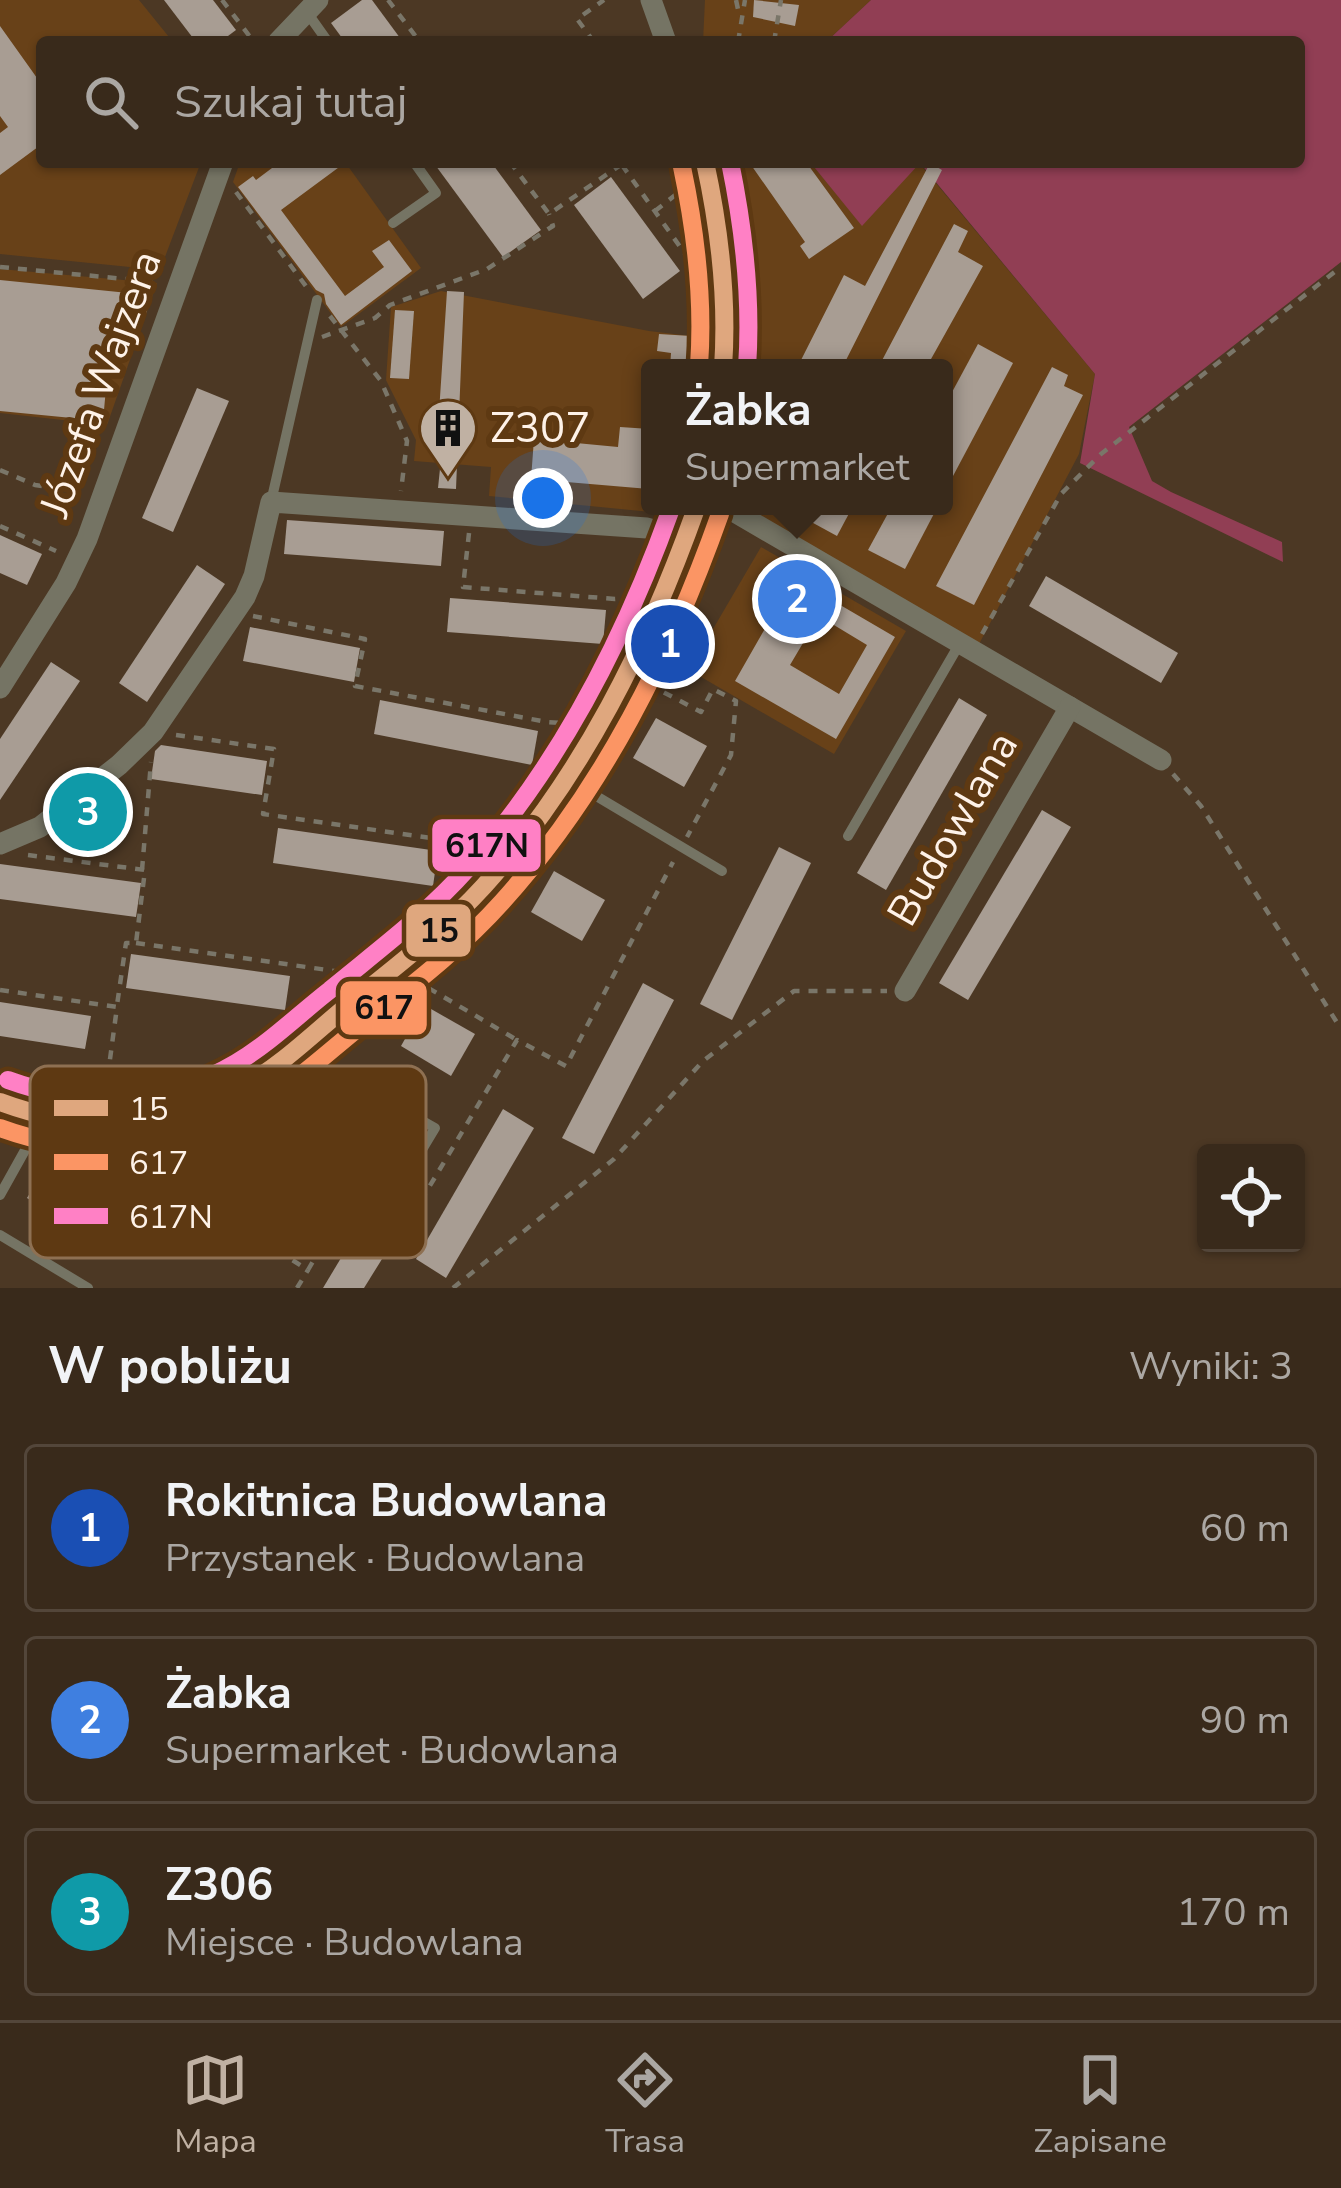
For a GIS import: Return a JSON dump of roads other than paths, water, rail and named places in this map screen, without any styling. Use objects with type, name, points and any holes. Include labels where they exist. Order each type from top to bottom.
[{"type":"street","points":[[651,0],[664,36]]},
{"type":"street","points":[[284,36],[312,6]]},
{"type":"street","points":[[707,168],[723,269],[723,359]]},
{"type":"street","name":"Józefa Wajzera","points":[[0,688],[77,561],[220,171]]},
{"type":"street","points":[[1,844],[40,827],[153,732],[236,613],[254,576],[271,502],[646,528],[686,539]]},
{"type":"street","points":[[272,1066],[453,917],[514,850],[617,695],[656,615],[694,515]]},
{"type":"street","name":"Budowlana","points":[[740,515],[1160,760]]},
{"type":"street","name":"Budowlana","points":[[905,991],[1070,707]]},
{"type":"street","points":[[0,1102],[30,1113]]},
{"type":"lane","points":[[312,6],[325,36]]},
{"type":"lane","points":[[394,223],[436,193],[418,168]]},
{"type":"lane","points":[[271,502],[317,300]]},
{"type":"lane","name":"Budowlana","points":[[848,836],[966,647]]},
{"type":"lane","points":[[566,778],[722,871]]},
{"type":"lane","points":[[295,1049],[325,1066]]},
{"type":"lane","points":[[0,1195],[30,1141]]},
{"type":"lane","points":[[0,1235],[30,1253]]},
{"type":"lane","points":[[38,1258],[88,1288]]},
{"type":"place","name":"Z307","points":[[448,479]]},
{"type":"place","name":"Żabka","points":[[797,599]]},
{"type":"place","name":"Rokitnica Budowlana","points":[[670,644]]},
{"type":"place","name":"Z306","points":[[88,812]]}]
